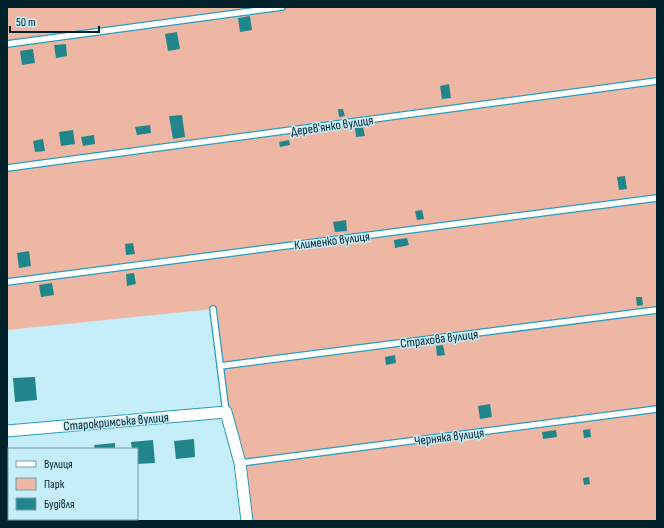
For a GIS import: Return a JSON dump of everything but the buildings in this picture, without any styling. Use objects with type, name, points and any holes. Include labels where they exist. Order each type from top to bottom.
[{"type":"street","name":"Старокримська вулиця","points":[[7,431],[226,412]]},
{"type":"street","points":[[226,412],[240,463],[247,521]]},
{"type":"lane","points":[[7,44],[282,7]]},
{"type":"lane","name":"Дерев'янко вулиця","points":[[7,168],[657,81]]},
{"type":"lane","name":"Клименко вулиця","points":[[7,282],[657,198]]},
{"type":"lane","points":[[213,309],[226,412]]},
{"type":"lane","name":"Страхова вулиця","points":[[220,366],[657,310]]},
{"type":"lane","name":"Черняка вулиця","points":[[240,463],[657,409]]},
{"type":"green space","points":[[7,7],[657,7],[657,521],[247,521],[226,412],[213,309],[7,330]]}]
